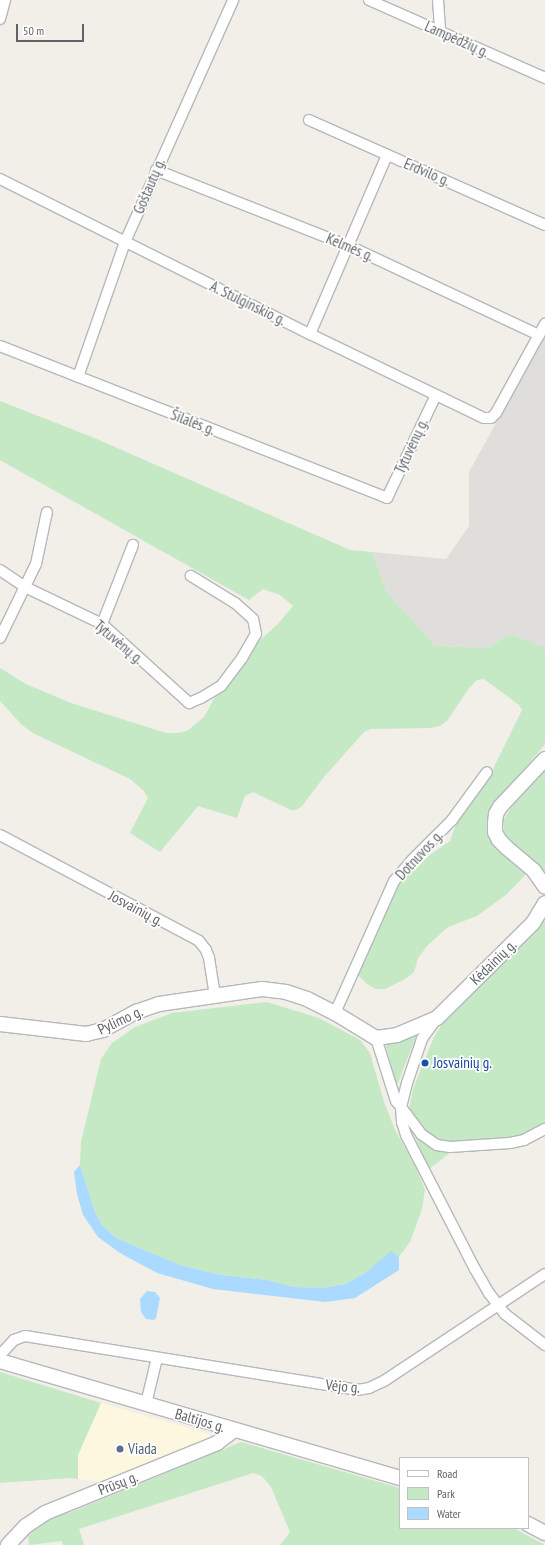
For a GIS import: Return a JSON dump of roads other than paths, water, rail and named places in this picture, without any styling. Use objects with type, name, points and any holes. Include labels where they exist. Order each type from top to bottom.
[{"type":"main road","points":[[545,759],[500,807],[496,814],[495,823],[499,840],[534,871],[545,887]]},
{"type":"main road","name":"Kėdainių g.","points":[[437,1018],[533,923],[545,903]]},
{"type":"main road","points":[[215,995],[262,989],[274,989],[307,999],[335,1012],[376,1038],[397,1035],[437,1018]]},
{"type":"main road","name":"Pylimo g.","points":[[0,1024],[86,1034],[103,1030],[146,1008],[215,995]]},
{"type":"main road","name":"Baltijos g.","points":[[0,1361],[399,1478]]},
{"type":"main road","name":"Prūsų g.","points":[[0,1542],[7,1545],[26,1526],[45,1513],[217,1443],[234,1430]]},
{"type":"main road","points":[[529,1525],[545,1533]]},
{"type":"street","points":[[0,19],[5,0]]},
{"type":"street","name":"Goštautų g.","points":[[78,377],[125,242],[233,0]]},
{"type":"street","name":"Lampėdžių g.","points":[[369,0],[545,78]]},
{"type":"street","points":[[438,0],[440,32]]},
{"type":"street","name":"Erdvilo g.","points":[[309,120],[545,225]]},
{"type":"street","points":[[310,334],[387,155]]},
{"type":"street","name":"Kelmės g.","points":[[156,170],[349,246],[539,336]]},
{"type":"street","name":"A. Stulginskio g.","points":[[0,179],[310,334],[484,418],[491,418],[496,413],[539,336]]},
{"type":"street","points":[[539,336],[545,324]]},
{"type":"street","name":"Šilalės g.","points":[[0,346],[387,498]]},
{"type":"street","name":"Tytuvėnų g.","points":[[387,498],[436,395]]},
{"type":"street","points":[[0,638],[36,564],[47,512]]},
{"type":"street","points":[[102,624],[133,546]]},
{"type":"street","name":"Tytuvėnų g.","points":[[0,570],[25,587],[102,624],[189,703],[201,698],[221,686],[242,658],[256,634],[253,619],[235,603],[191,576]]},
{"type":"street","name":"Dotnuvos g.","points":[[335,1012],[394,881],[412,860],[452,820],[487,772]]},
{"type":"street","name":"Josvainių g.","points":[[0,835],[199,941],[206,950],[209,958],[215,995]]},
{"type":"street","points":[[437,1018],[422,1039],[409,1077],[401,1107],[402,1122],[406,1135],[475,1269],[498,1306],[505,1314],[545,1345]]},
{"type":"street","points":[[376,1038],[396,1101],[421,1134],[429,1141],[444,1146],[510,1143],[524,1140],[545,1129]]},
{"type":"street","name":"Vėjo g.","points":[[0,1355],[14,1340],[25,1336],[356,1390],[370,1388],[384,1381],[545,1274]]},
{"type":"street","points":[[146,1404],[157,1358]]},
{"type":"water","points":[[80,1165],[95,1212],[102,1225],[116,1238],[180,1265],[221,1275],[267,1280],[294,1287],[323,1288],[345,1284],[365,1273],[391,1251],[399,1257],[399,1270],[355,1298],[325,1302],[213,1289],[157,1273],[120,1253],[98,1237],[83,1215],[77,1194],[74,1172]]},
{"type":"water","points":[[147,1291],[155,1292],[160,1298],[156,1318],[154,1320],[146,1319],[141,1312],[140,1299]]},
{"type":"place","name":"Josvainių g.","points":[[425,1063]]},
{"type":"place","name":"Viada","points":[[120,1449]]}]
